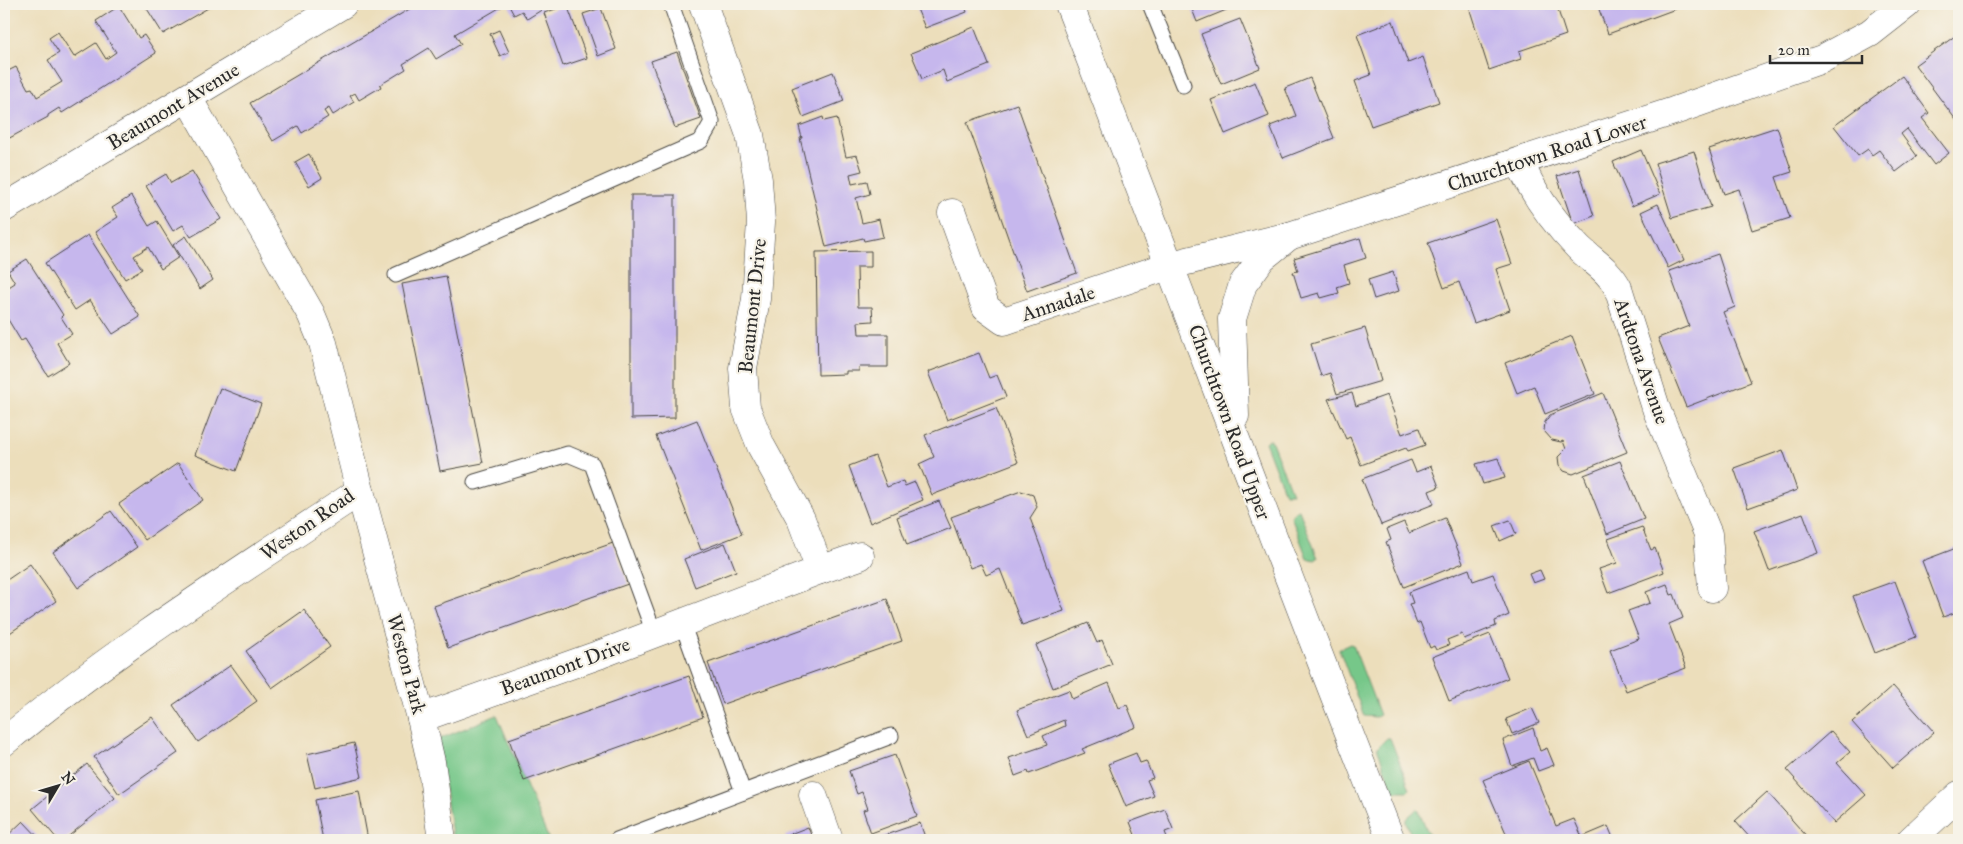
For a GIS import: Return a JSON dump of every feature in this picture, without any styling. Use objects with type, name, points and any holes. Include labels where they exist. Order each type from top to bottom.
[{"type":"street","name":"Beaumont Avenue","points":[[4,207],[343,4]]},
{"type":"street","name":"Beaumont Drive","points":[[703,4],[750,135],[758,180],[761,222],[756,299],[743,368],[746,408],[761,446],[801,519],[820,570]]},
{"type":"street","name":"Churchtown Road Upper","points":[[1069,4],[1171,265],[1287,577],[1391,840]]},
{"type":"street","name":"Churchtown Road Lower","points":[[1171,265],[1289,236],[1674,111],[1822,58],[1870,33],[1907,4]]},
{"type":"street","name":"Weston Road","points":[[4,742],[48,706],[209,591],[360,491],[323,343],[311,314],[188,98]]},
{"type":"street","name":"Ardtona Avenue","points":[[1520,162],[1526,178],[1549,212],[1579,248],[1609,274],[1618,288],[1657,410],[1708,534],[1712,588]]},
{"type":"street","name":"Annadale","points":[[952,213],[986,308],[1004,321],[1171,265]]},
{"type":"street","points":[[1235,435],[1232,319],[1243,284],[1262,258],[1289,236]]},
{"type":"street","name":"Weston Park","points":[[360,491],[422,718],[431,762],[442,840]]},
{"type":"street","name":"Beaumont Drive","points":[[422,718],[860,556]]},
{"type":"street","points":[[813,794],[829,840]]},
{"type":"street","points":[[1911,840],[1959,795]]},
{"type":"lane","points":[[396,275],[701,141],[712,122],[671,4]]},
{"type":"lane","points":[[1150,4],[1183,85]]},
{"type":"lane","points":[[475,482],[568,454],[592,464],[654,633]]},
{"type":"lane","points":[[682,622],[743,792]]},
{"type":"lane","points":[[617,840],[891,736]]},
{"type":"green space","points":[[1268,439],[1272,442],[1292,493],[1285,493],[1284,491],[1265,442]]},
{"type":"green space","points":[[1299,510],[1318,558],[1315,560],[1307,558],[1291,516]]},
{"type":"green space","points":[[1350,644],[1353,645],[1380,715],[1376,717],[1364,716],[1339,649]]},
{"type":"green space","points":[[497,715],[549,840],[453,840],[437,740]]},
{"type":"green space","points":[[1387,738],[1390,738],[1410,789],[1408,791],[1393,791],[1377,748]]},
{"type":"green space","points":[[1417,809],[1431,840],[1413,840],[1406,819]]},
{"type":"building","points":[[144,4],[215,4],[163,34]]},
{"type":"building","points":[[418,4],[506,4],[455,34],[461,44],[436,59],[429,48],[403,64],[406,69],[380,85],[381,87],[359,100],[355,93],[350,96],[354,102],[333,115],[329,108],[324,111],[328,117],[302,133],[298,126],[273,141],[250,103]]},
{"type":"building","points":[[508,4],[540,4],[543,9],[527,19],[522,11],[514,15]]},
{"type":"building","points":[[915,4],[964,4],[967,12],[925,28]]},
{"type":"building","points":[[1190,4],[1235,4],[1236,6],[1197,22]]},
{"type":"building","points":[[1468,4],[1556,4],[1566,35],[1519,51],[1521,59],[1489,70]]},
{"type":"building","points":[[1597,4],[1689,4],[1608,34]]},
{"type":"building","points":[[567,5],[587,58],[563,66],[544,13]]},
{"type":"building","points":[[119,6],[139,38],[144,35],[156,53],[62,113],[59,108],[48,115],[48,117],[4,141],[4,73],[16,67],[28,89],[32,88],[37,97],[62,82],[48,60],[59,53],[49,38],[58,32],[74,57],[96,43],[106,59],[116,52],[96,21]]},
{"type":"building","points":[[601,8],[616,49],[598,56],[583,14]]},
{"type":"building","points":[[1240,19],[1260,68],[1221,84],[1201,34]]},
{"type":"building","points":[[1393,21],[1408,63],[1423,57],[1439,102],[1371,126],[1355,81],[1371,75],[1357,35]]},
{"type":"building","points":[[974,27],[989,65],[947,82],[943,70],[922,79],[911,53]]},
{"type":"building","points":[[499,30],[509,52],[500,56],[490,34]]},
{"type":"building","points":[[1959,33],[1959,124],[1915,65]]},
{"type":"building","points":[[677,52],[701,119],[675,128],[651,61]]},
{"type":"building","points":[[833,72],[844,101],[803,117],[792,88]]},
{"type":"building","points":[[1902,76],[1929,113],[1922,118],[1949,153],[1934,165],[1907,129],[1901,134],[1917,156],[1896,172],[1879,150],[1872,155],[1868,149],[1858,156],[1834,126]]},
{"type":"building","points":[[1310,78],[1334,138],[1283,158],[1270,126],[1296,116],[1285,88]]},
{"type":"building","points":[[1255,82],[1269,116],[1225,134],[1211,100]]},
{"type":"building","points":[[1017,104],[1077,273],[1027,291],[967,122]]},
{"type":"building","points":[[823,117],[824,121],[837,118],[846,157],[857,155],[862,171],[850,174],[852,184],[867,181],[870,194],[856,198],[862,223],[879,219],[883,237],[864,241],[863,238],[826,247],[800,138],[802,138],[799,126]]},
{"type":"building","points":[[1777,127],[1792,172],[1776,177],[1790,218],[1752,230],[1739,189],[1724,194],[1709,149]]},
{"type":"building","points":[[1641,150],[1660,194],[1632,206],[1613,162]]},
{"type":"building","points":[[1694,151],[1711,207],[1672,218],[1655,163]]},
{"type":"building","points":[[309,154],[322,178],[309,186],[295,162]]},
{"type":"building","points":[[1579,169],[1594,216],[1573,224],[1557,176]]},
{"type":"building","points":[[192,171],[221,219],[191,237],[183,225],[173,231],[146,186],[166,174],[171,183]]},
{"type":"building","points":[[631,195],[675,195],[675,418],[631,419]]},
{"type":"building","points":[[131,196],[149,226],[157,221],[179,257],[161,269],[148,247],[134,256],[142,269],[125,279],[95,232],[118,217],[112,208]]},
{"type":"building","points":[[1658,204],[1684,260],[1668,268],[1641,212]]},
{"type":"building","points":[[1496,219],[1512,264],[1496,269],[1510,310],[1474,323],[1459,282],[1444,288],[1428,243]]},
{"type":"building","points":[[88,235],[140,317],[113,334],[90,300],[75,310],[45,263]]},
{"type":"building","points":[[186,236],[213,280],[200,289],[173,245]]},
{"type":"building","points":[[1360,238],[1366,258],[1344,265],[1349,283],[1337,287],[1339,293],[1321,298],[1319,293],[1301,298],[1293,272],[1298,271],[1294,258]]},
{"type":"building","points":[[871,251],[871,267],[857,267],[858,307],[872,307],[873,321],[858,322],[859,334],[888,334],[888,367],[859,367],[859,371],[846,371],[846,374],[818,375],[816,252]]},
{"type":"building","points":[[1718,254],[1735,307],[1723,312],[1751,382],[1686,407],[1658,338],[1689,326],[1669,271]]},
{"type":"building","points":[[27,259],[63,315],[61,317],[72,334],[57,343],[69,363],[48,376],[25,339],[21,341],[4,313],[4,290],[15,283],[8,271]]},
{"type":"building","points":[[1393,272],[1399,291],[1374,299],[1368,280]]},
{"type":"building","points":[[446,276],[483,463],[440,471],[402,284]]},
{"type":"building","points":[[1365,328],[1381,381],[1337,394],[1330,373],[1321,376],[1311,344]]},
{"type":"building","points":[[1572,336],[1595,394],[1545,414],[1534,386],[1517,393],[1505,363]]},
{"type":"building","points":[[979,353],[989,378],[997,375],[1006,397],[947,420],[928,372]]},
{"type":"building","points":[[220,388],[261,404],[236,471],[195,455]]},
{"type":"building","points":[[1352,393],[1356,406],[1387,395],[1402,434],[1419,428],[1425,445],[1408,451],[1406,448],[1361,465],[1350,437],[1346,439],[1328,399]]},
{"type":"building","points":[[1603,393],[1627,452],[1573,474],[1564,471],[1559,465],[1558,457],[1566,449],[1563,441],[1552,440],[1544,431],[1545,422],[1550,415]]},
{"type":"building","points":[[996,408],[1018,462],[932,495],[919,464],[934,457],[925,435]]},
{"type":"building","points":[[697,420],[742,534],[701,550],[656,436]]},
{"type":"building","points":[[1783,450],[1797,490],[1748,508],[1734,468]]},
{"type":"building","points":[[875,456],[887,487],[903,481],[905,486],[915,482],[923,500],[870,523],[849,466]]},
{"type":"building","points":[[1498,458],[1505,478],[1483,484],[1476,464]]},
{"type":"building","points":[[1411,460],[1416,472],[1431,466],[1439,487],[1429,491],[1434,504],[1381,525],[1362,479]]},
{"type":"building","points":[[1620,461],[1644,519],[1607,534],[1584,475]]},
{"type":"building","points":[[178,463],[203,500],[145,540],[119,504]]},
{"type":"building","points":[[1021,491],[1033,495],[1037,507],[1030,518],[1064,611],[1022,625],[1000,569],[986,575],[981,564],[970,568],[951,517]]},
{"type":"building","points":[[939,501],[951,528],[907,545],[897,517]]},
{"type":"building","points":[[111,511],[137,547],[78,588],[53,552]]},
{"type":"building","points":[[1803,513],[1818,553],[1769,571],[1754,531]]},
{"type":"building","points":[[1445,518],[1463,563],[1404,587],[1386,542],[1391,540],[1387,529],[1404,522],[1409,533]]},
{"type":"building","points":[[1510,520],[1516,534],[1500,541],[1494,526]]},
{"type":"building","points":[[1642,527],[1651,550],[1655,548],[1664,572],[1608,593],[1599,569],[1617,563],[1608,539]]},
{"type":"building","points":[[613,543],[628,584],[448,648],[434,606]]},
{"type":"building","points":[[725,543],[736,571],[695,587],[684,559]]},
{"type":"building","points":[[1959,547],[1959,611],[1943,617],[1922,561]]},
{"type":"building","points":[[30,564],[56,601],[4,637],[4,582]]},
{"type":"building","points":[[1469,569],[1473,581],[1493,574],[1509,615],[1495,621],[1496,626],[1464,639],[1462,634],[1447,640],[1449,645],[1436,650],[1434,646],[1430,648],[1420,622],[1417,624],[1409,604],[1413,603],[1409,592]]},
{"type":"building","points":[[1540,570],[1544,579],[1533,583],[1529,574]]},
{"type":"building","points":[[1895,581],[1916,637],[1875,653],[1853,596]]},
{"type":"building","points":[[1667,584],[1671,595],[1674,594],[1683,618],[1669,624],[1686,668],[1626,691],[1610,650],[1639,639],[1628,611],[1650,603],[1646,592]]},
{"type":"building","points":[[887,599],[902,641],[723,704],[708,663]]},
{"type":"building","points":[[304,610],[330,647],[272,688],[246,651]]},
{"type":"building","points":[[1088,623],[1097,643],[1102,640],[1112,664],[1053,688],[1036,645]]},
{"type":"building","points":[[1490,634],[1508,678],[1449,701],[1432,657]]},
{"type":"building","points":[[231,665],[257,701],[198,742],[173,705]]},
{"type":"building","points":[[689,676],[703,717],[524,781],[509,739]]},
{"type":"building","points":[[1109,683],[1119,708],[1127,705],[1136,727],[1082,749],[1085,753],[1029,774],[1028,771],[1015,776],[1009,758],[1047,745],[1043,736],[1065,726],[1064,720],[1028,735],[1017,710],[1069,690],[1072,699]]},
{"type":"building","points":[[1893,686],[1934,732],[1893,768],[1852,722]]},
{"type":"building","points":[[1532,708],[1539,723],[1512,734],[1506,719]]},
{"type":"building","points":[[152,717],[178,753],[119,794],[94,757]]},
{"type":"building","points":[[1533,728],[1540,751],[1547,748],[1554,765],[1538,771],[1533,758],[1512,766],[1503,740]]},
{"type":"building","points":[[1831,731],[1850,752],[1837,763],[1866,795],[1834,823],[1787,770]]},
{"type":"building","points":[[354,743],[362,777],[315,788],[307,754]]},
{"type":"building","points":[[1136,753],[1140,763],[1146,761],[1153,778],[1147,780],[1154,796],[1126,807],[1108,764]]},
{"type":"building","points":[[895,755],[917,816],[871,833],[863,810],[868,809],[862,792],[857,794],[849,771]]},
{"type":"building","points":[[1529,761],[1556,826],[1574,819],[1582,837],[1608,826],[1614,840],[1509,840],[1483,780]]},
{"type":"building","points":[[87,764],[115,798],[64,840],[58,840],[32,809]]},
{"type":"building","points":[[359,791],[368,840],[323,840],[315,800]]},
{"type":"building","points":[[1767,792],[1810,840],[1752,840],[1735,821]]},
{"type":"building","points":[[1165,809],[1173,829],[1165,832],[1168,840],[1137,840],[1130,822]]},
{"type":"building","points":[[23,821],[41,840],[4,840],[4,839]]},
{"type":"building","points":[[920,823],[926,840],[871,840]]},
{"type":"building","points":[[808,827],[813,840],[787,840],[785,836]]}]
